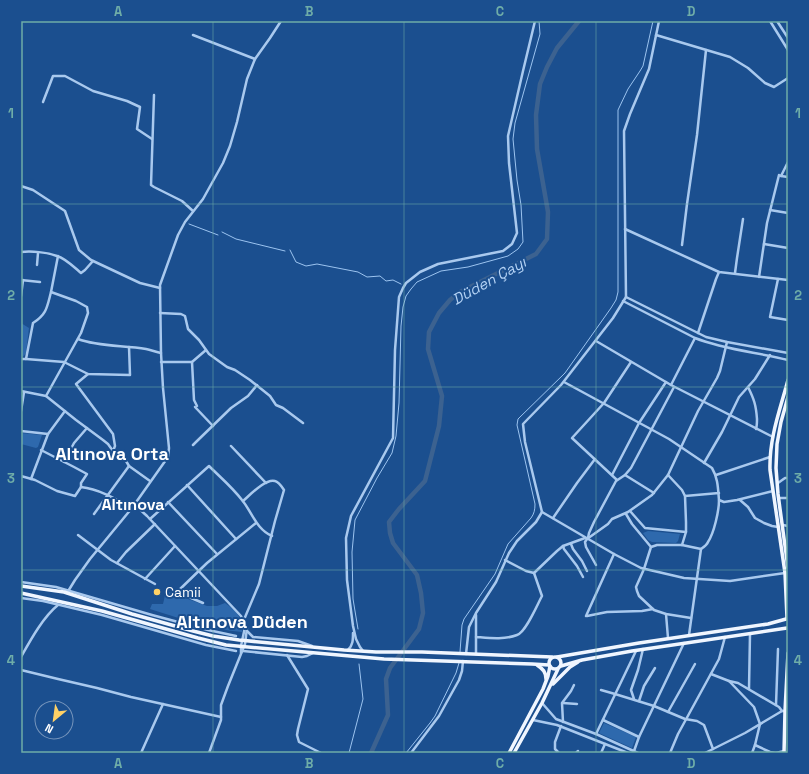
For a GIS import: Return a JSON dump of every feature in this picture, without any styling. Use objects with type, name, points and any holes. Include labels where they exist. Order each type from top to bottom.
[{"type":"main road","points":[[21,593],[59,603],[102,611],[226,645],[384,659],[536,664],[550,666],[553,669],[582,660],[636,650],[787,628],[785,624],[787,618],[785,573],[770,470],[770,457],[772,438],[788,380]]},
{"type":"main road","points":[[788,399],[781,422],[777,444],[776,468],[788,568]]},
{"type":"main road","points":[[21,586],[69,593],[132,614],[213,636],[244,641],[363,651],[555,657],[668,638],[768,624],[787,618]]},
{"type":"main road","points":[[58,592],[59,603]]},
{"type":"main road","points":[[68,604],[69,593]]},
{"type":"main road","points":[[784,752],[783,711],[788,653]]},
{"type":"main road","points":[[509,753],[546,682],[550,666],[549,660],[555,657]]},
{"type":"main road","points":[[514,753],[560,668],[561,660],[555,657]]},
{"type":"main road","points":[[549,688],[570,668],[582,660]]},
{"type":"main road","points":[[536,664],[546,674],[546,682]]},
{"type":"street","points":[[69,593],[76,580],[132,508],[168,457],[169,448],[161,362],[160,285],[166,264],[178,235],[185,222],[203,199],[218,173],[230,146],[247,79],[255,59],[281,21]]},
{"type":"street","points":[[363,651],[356,639],[353,626],[347,580],[346,538],[351,516],[393,438],[395,350],[399,297],[406,283],[420,272],[438,264],[503,251],[512,244],[517,233],[509,163],[508,136],[522,71],[535,21]]},
{"type":"street","points":[[466,654],[468,627],[496,582],[509,553],[517,541],[536,522],[542,512],[525,442],[523,424],[564,382],[613,318],[626,297],[624,132],[649,70],[659,21]]},
{"type":"street","points":[[770,21],[788,50]]},
{"type":"street","points":[[777,21],[788,38]]},
{"type":"street","points":[[194,35],[255,59]]},
{"type":"street","points":[[656,35],[730,57],[748,68],[765,84],[774,87],[788,78]]},
{"type":"street","points":[[682,245],[697,135],[706,50]]},
{"type":"street","points":[[44,102],[53,76],[65,76],[93,91],[140,107],[137,129],[152,139]]},
{"type":"street","points":[[154,95],[151,184],[154,188],[182,201],[193,211]]},
{"type":"street","points":[[781,176],[788,162]]},
{"type":"street","points":[[759,277],[770,210],[778,175],[788,177]]},
{"type":"street","points":[[21,186],[33,190],[65,211],[79,250],[93,261],[140,283],[160,288]]},
{"type":"street","points":[[770,210],[788,213]]},
{"type":"street","points":[[735,273],[743,219]]},
{"type":"street","points":[[625,229],[719,272],[788,280]]},
{"type":"street","points":[[764,244],[788,248]]},
{"type":"street","points":[[21,252],[30,251],[58,256],[81,272],[85,270],[93,261]]},
{"type":"street","points":[[37,265],[38,253]]},
{"type":"street","points":[[26,359],[33,323],[44,314],[51,292],[58,256]]},
{"type":"street","points":[[698,333],[719,272]]},
{"type":"street","points":[[778,279],[770,316],[788,320]]},
{"type":"street","points":[[21,296],[22,280],[40,282]]},
{"type":"street","points":[[46,396],[78,339],[88,313],[87,307],[76,301],[51,292]]},
{"type":"street","points":[[626,297],[706,337],[788,353]]},
{"type":"street","points":[[623,301],[695,338],[726,347],[788,360]]},
{"type":"street","points":[[160,314],[182,314],[185,316],[188,329],[199,340],[209,354],[257,385],[270,396],[276,405],[283,408],[303,423]]},
{"type":"street","points":[[596,565],[586,547],[585,542],[616,481],[625,475],[630,468],[651,429],[695,338]]},
{"type":"street","points":[[78,339],[101,344],[145,349],[161,353]]},
{"type":"street","points":[[596,341],[672,386],[772,438]]},
{"type":"street","points":[[534,573],[549,557],[563,546],[587,538],[608,524],[612,519],[626,514],[654,493],[668,475],[703,402],[717,378],[727,342]]},
{"type":"street","points":[[21,359],[64,362],[88,374],[130,375],[129,347]]},
{"type":"street","points":[[161,362],[192,362],[206,350]]},
{"type":"street","points":[[704,462],[722,432],[739,397],[755,379],[770,356]]},
{"type":"street","points":[[192,362],[194,400],[196,406],[213,426]]},
{"type":"street","points":[[618,480],[572,438],[604,403],[631,362]]},
{"type":"street","points":[[88,374],[76,384],[112,434],[115,441],[113,451]]},
{"type":"street","points":[[564,382],[669,439],[712,468],[716,475],[719,493],[719,507],[708,543],[701,549],[689,635]]},
{"type":"street","points":[[612,475],[639,423],[666,382]]},
{"type":"street","points":[[193,445],[231,408],[248,396],[257,385]]},
{"type":"street","points":[[748,387],[755,401],[756,429]]},
{"type":"street","points":[[21,411],[22,392],[46,396],[103,440],[113,451],[123,456],[129,466],[150,482]]},
{"type":"street","points":[[31,479],[48,434],[65,411]]},
{"type":"street","points":[[64,462],[74,443],[87,428]]},
{"type":"street","points":[[21,431],[48,434]]},
{"type":"street","points":[[231,446],[266,483]]},
{"type":"street","points":[[21,476],[35,480],[57,491],[75,496],[87,474],[41,450]]},
{"type":"street","points":[[716,475],[770,457]]},
{"type":"street","points":[[553,518],[577,482],[595,459]]},
{"type":"street","points":[[94,514],[129,466]]},
{"type":"street","points":[[150,519],[209,466],[243,501],[256,523],[265,532],[272,536]]},
{"type":"street","points":[[625,475],[654,493]]},
{"type":"street","points":[[668,475],[682,490],[685,496],[686,532],[682,545]]},
{"type":"street","points":[[777,484],[785,478],[788,478]]},
{"type":"street","points":[[243,501],[270,481],[275,481],[280,484],[284,490],[259,584],[244,622]]},
{"type":"street","points":[[187,485],[236,539]]},
{"type":"street","points":[[81,487],[108,496],[132,508]]},
{"type":"street","points":[[719,500],[724,502],[740,500],[773,491]]},
{"type":"street","points":[[685,496],[719,493]]},
{"type":"street","points":[[779,498],[788,498]]},
{"type":"street","points":[[740,500],[748,507],[755,518],[764,523],[778,527]]},
{"type":"street","points":[[168,502],[217,554]]},
{"type":"street","points":[[134,504],[155,524],[241,616],[250,636],[298,641],[316,648]]},
{"type":"street","points":[[630,511],[645,528],[686,532]]},
{"type":"street","points":[[542,512],[614,554],[644,569],[684,578],[730,581],[785,573]]},
{"type":"street","points":[[626,514],[632,524],[651,547]]},
{"type":"street","points":[[203,603],[177,592],[198,570],[256,523]]},
{"type":"street","points":[[117,564],[126,552],[155,524]]},
{"type":"street","points":[[783,525],[788,526]]},
{"type":"street","points":[[78,535],[117,564],[155,584]]},
{"type":"street","points":[[571,544],[587,571]]},
{"type":"street","points":[[651,547],[657,545],[682,545],[701,549]]},
{"type":"street","points":[[145,579],[175,546]]},
{"type":"street","points":[[563,546],[577,566],[583,578]]},
{"type":"street","points":[[651,547],[636,587],[639,596],[653,609],[666,614],[691,618]]},
{"type":"street","points":[[614,554],[586,616],[607,612],[642,611],[653,609]]},
{"type":"street","points":[[505,560],[526,571],[534,573]]},
{"type":"street","points":[[476,637],[501,638],[516,636],[523,631],[542,596],[534,573]]},
{"type":"street","points":[[21,582],[56,586],[69,593],[236,636]]},
{"type":"street","points":[[21,598],[59,603],[206,645],[236,651]]},
{"type":"street","points":[[21,658],[36,632],[59,603]]},
{"type":"street","points":[[476,613],[476,654]]},
{"type":"street","points":[[666,614],[668,638]]},
{"type":"street","points":[[348,650],[352,647],[353,643],[353,626]]},
{"type":"street","points":[[244,641],[245,627]]},
{"type":"street","points":[[208,630],[213,636]]},
{"type":"street","points":[[209,753],[221,717],[221,705],[242,652],[242,646],[247,631]]},
{"type":"street","points":[[750,633],[750,690]]},
{"type":"street","points":[[670,753],[685,719],[719,658],[725,637]]},
{"type":"street","points":[[206,645],[214,642]]},
{"type":"street","points":[[634,751],[639,737],[684,643]]},
{"type":"street","points":[[634,700],[631,690],[643,649]]},
{"type":"street","points":[[776,705],[778,649]]},
{"type":"street","points":[[596,734],[636,650]]},
{"type":"street","points":[[242,652],[302,657],[314,653]]},
{"type":"street","points":[[287,655],[308,688],[298,729],[297,735],[299,742],[322,753]]},
{"type":"street","points":[[410,753],[440,716],[462,671],[464,661]]},
{"type":"street","points":[[668,712],[695,664]]},
{"type":"street","points":[[639,701],[644,686],[655,668]]},
{"type":"street","points":[[21,670],[221,717]]},
{"type":"street","points":[[705,753],[745,733],[783,711],[776,705],[738,683],[711,674]]},
{"type":"street","points":[[729,681],[754,707],[760,724],[752,753]]},
{"type":"street","points":[[563,722],[562,703],[574,685]]},
{"type":"street","points":[[601,690],[654,706],[685,719],[697,721],[704,725],[713,749]]},
{"type":"street","points":[[542,703],[556,719],[596,734],[638,753]]},
{"type":"street","points":[[562,703],[577,704]]},
{"type":"street","points":[[141,753],[163,704]]},
{"type":"street","points":[[532,720],[561,726],[628,753]]},
{"type":"street","points":[[603,720],[639,737]]},
{"type":"street","points":[[559,753],[555,749],[561,726]]},
{"type":"street","points":[[601,753],[605,744]]},
{"type":"street","points":[[755,745],[770,752],[784,752]]},
{"type":"shaded area","points":[[21,323],[29,328],[26,353],[23,357],[21,356]]},
{"type":"shaded area","points":[[21,433],[42,435],[38,447],[36,448],[21,444]]},
{"type":"shaded area","points":[[648,531],[680,534],[676,543],[652,542],[648,540],[643,533]]},
{"type":"shaded area","points":[[166,591],[207,606],[217,606],[225,603],[238,615],[242,623],[242,632],[207,626],[150,609],[152,604],[163,604]]},
{"type":"shaded area","points":[[604,723],[636,737],[632,748],[599,733]]},
{"type":"waterway","points":[[358,629],[353,599],[352,552],[355,520],[392,453],[396,436],[399,403],[401,326],[406,296],[417,282],[441,271],[468,267],[508,256],[518,249],[523,242],[521,205],[513,139],[515,123],[540,34],[539,21]]},
{"type":"waterway","name":"Düden Çayı","points":[[371,753],[388,715],[386,679],[390,668],[419,629],[423,613],[417,575],[393,543],[389,522],[425,481],[439,426],[442,396],[428,349],[429,332],[439,313],[450,300],[460,292],[536,254],[547,239],[548,212],[537,149],[536,115],[540,84],[557,48],[579,21]]},
{"type":"waterway","points":[[460,652],[462,625],[464,619],[495,574],[508,544],[531,518],[534,512],[535,504],[517,425],[518,419],[565,373],[616,300],[618,292],[618,110],[628,89],[643,66],[653,21]]},
{"type":"waterway","points":[[189,224],[218,235]]},
{"type":"waterway","points":[[222,232],[236,239],[285,251]]},
{"type":"waterway","points":[[290,250],[296,262],[306,266],[317,264],[358,272],[367,277],[380,276],[386,281],[393,280],[401,284]]},
{"type":"waterway","points":[[406,753],[435,716],[456,673],[459,663]]},
{"type":"waterway","points":[[349,753],[363,699],[359,664]]},
{"type":"place","name":"Camii","points":[[157,592]]},
{"type":"district","name":"Altınova Orta","points":[[112,454]]},
{"type":"district","name":"Altınova","points":[[133,504]]},
{"type":"district","name":"Altınova Düden","points":[[242,622]]}]
